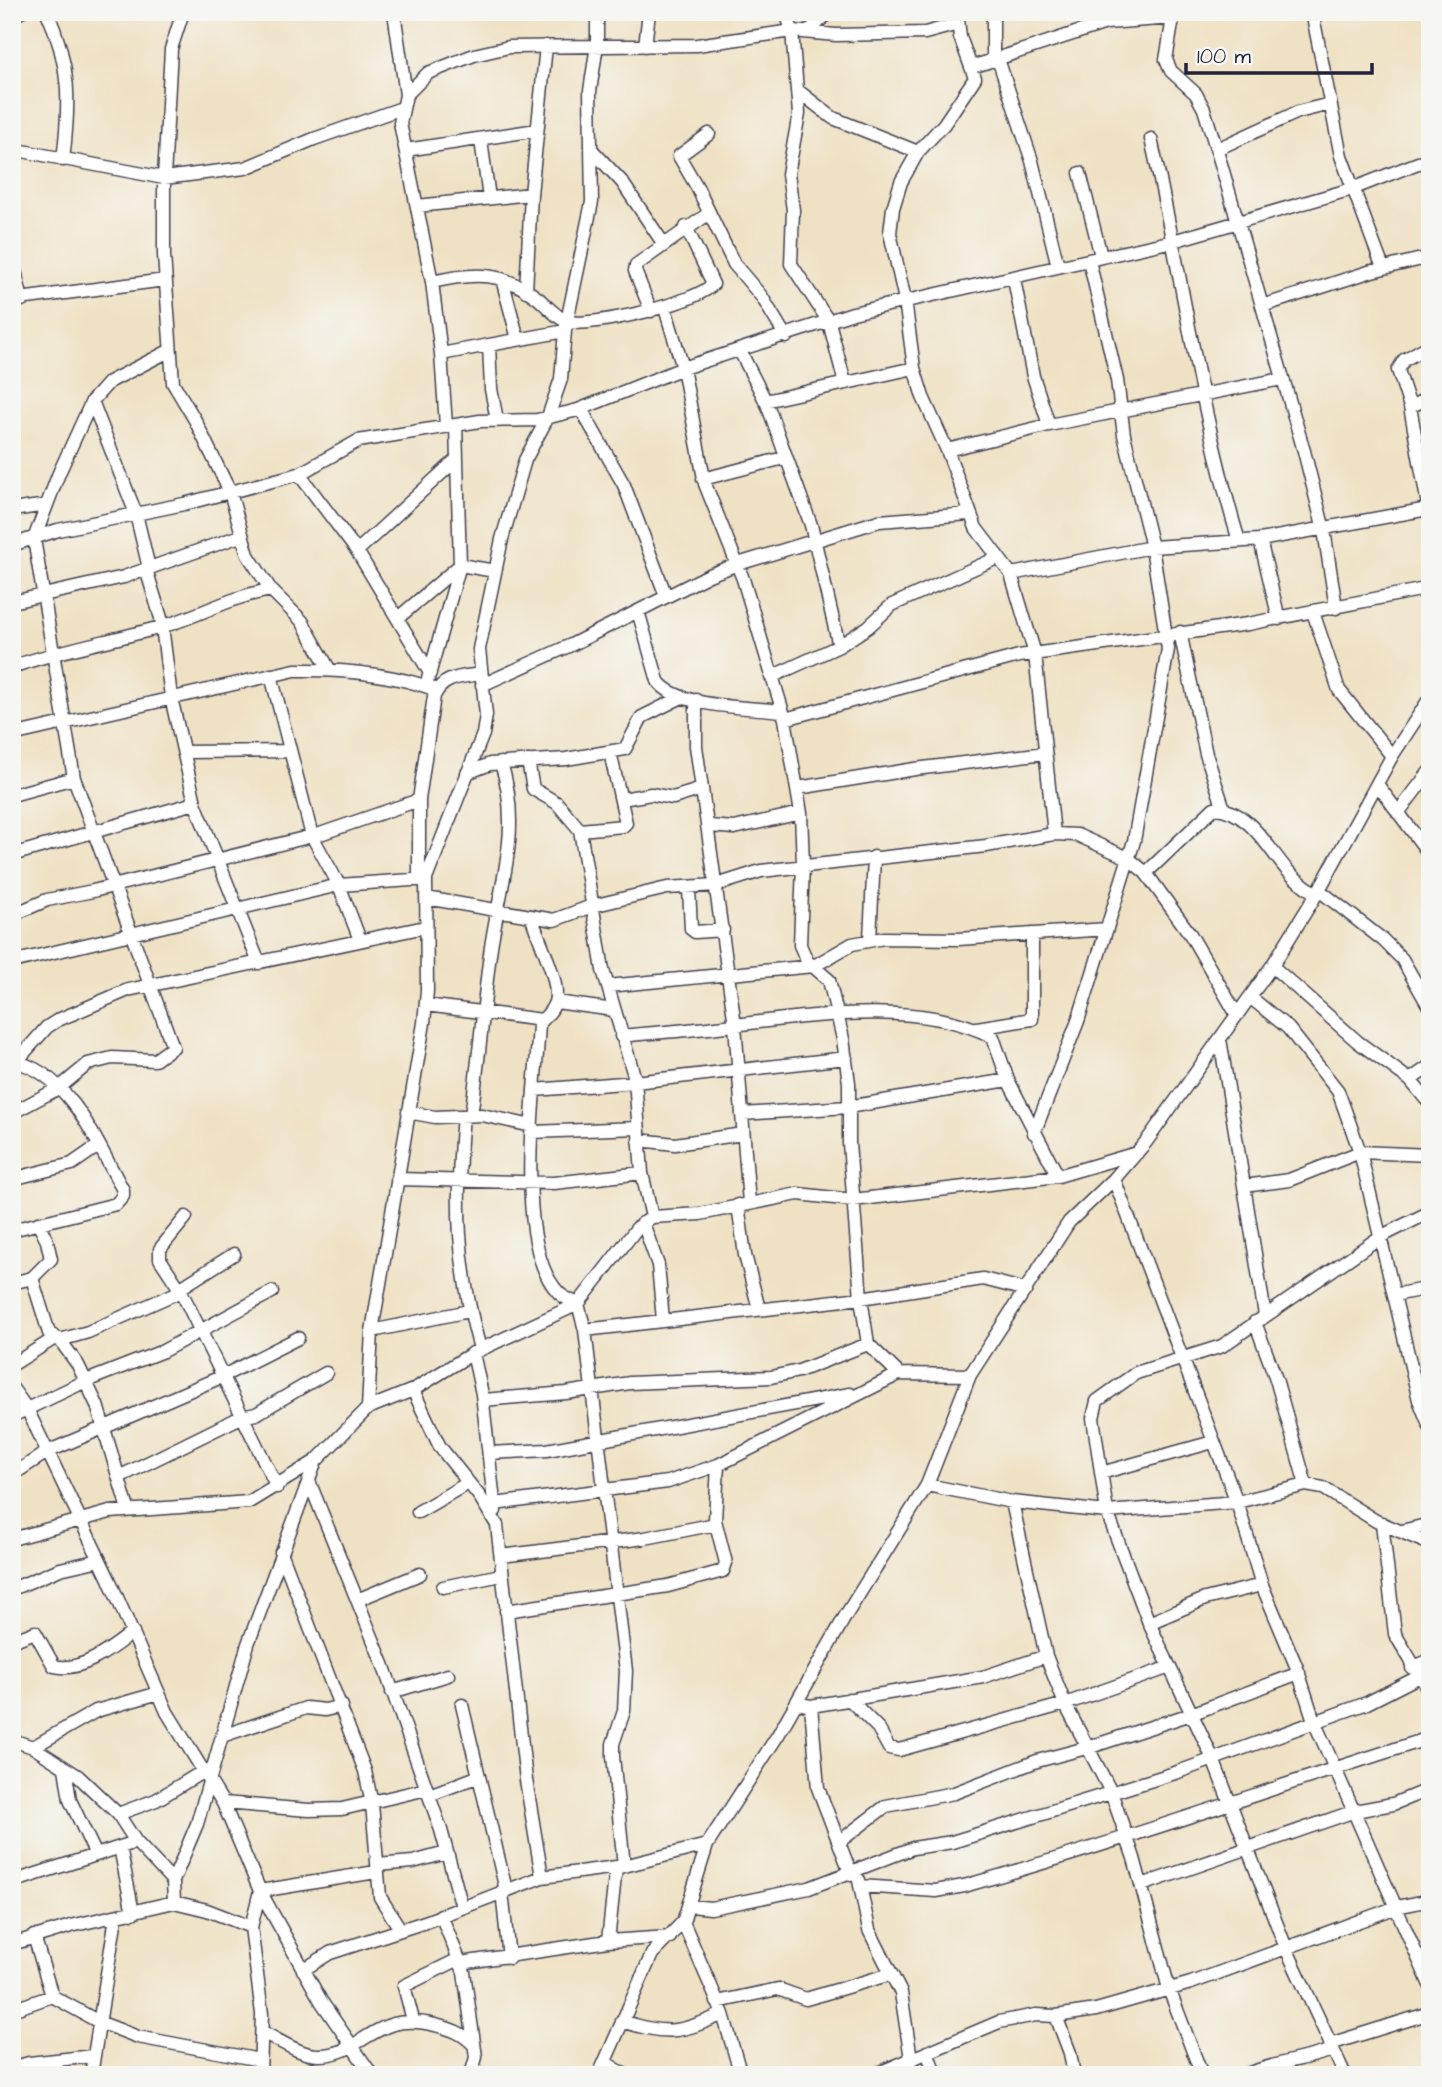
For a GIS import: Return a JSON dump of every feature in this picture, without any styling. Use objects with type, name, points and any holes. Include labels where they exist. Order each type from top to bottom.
[{"type":"street","points":[[12,16],[21,12]]},
{"type":"street","points":[[47,12],[66,62],[65,86],[69,117],[63,160]]},
{"type":"street","points":[[183,12],[171,49],[164,178],[165,280],[173,383],[195,420],[230,492],[240,537],[258,573],[302,621],[329,670]]},
{"type":"street","points":[[368,1408],[372,1331],[426,1005],[425,898],[419,800],[431,683],[460,565],[457,459],[432,282],[400,122],[406,95],[394,12]]},
{"type":"street","points":[[422,880],[483,734],[486,715],[479,649],[495,571],[524,460],[548,417],[561,379],[566,326],[592,202],[590,91],[597,45],[597,12]]},
{"type":"street","points":[[645,46],[649,12]]},
{"type":"street","points":[[786,12],[792,31],[797,90],[797,129],[788,174],[793,210],[791,264],[829,321],[845,383]]},
{"type":"street","points":[[993,12],[996,59],[1032,161],[1058,266]]},
{"type":"street","points":[[1312,12],[1334,130],[1352,189],[1383,268]]},
{"type":"street","points":[[809,32],[828,13]]},
{"type":"street","points":[[972,67],[1106,18],[1174,15],[1167,65],[1196,94],[1217,149],[1324,530],[1336,608]]},
{"type":"street","points":[[406,95],[428,73],[474,55],[509,47],[697,45],[792,31],[836,35],[925,33],[958,18],[972,67],[973,84],[944,124],[918,152],[901,182],[893,208],[890,233],[905,300],[914,368],[923,397],[947,450],[969,514],[983,540],[1011,574],[1035,654],[1054,835]]},
{"type":"street","points":[[526,291],[531,194],[546,46]]},
{"type":"street","points":[[797,90],[833,118],[918,152]]},
{"type":"street","points":[[1217,149],[1298,112],[1330,104]]},
{"type":"street","points":[[12,149],[164,178],[245,168],[314,139],[402,108]]},
{"type":"street","points":[[406,150],[537,130]]},
{"type":"street","points":[[709,134],[678,156],[697,187],[734,264],[762,297],[786,337]]},
{"type":"street","points":[[1151,139],[1173,241],[1189,335],[1222,484],[1239,541]]},
{"type":"street","points":[[481,140],[489,198]]},
{"type":"street","points":[[592,150],[622,181],[663,243]]},
{"type":"street","points":[[12,545],[58,530],[299,474],[358,441],[497,420],[548,417],[581,409],[683,368],[829,321],[905,300],[1173,241],[1352,189],[1418,163],[1430,162]]},
{"type":"street","points":[[1080,173],[1124,435],[1152,547],[1159,605],[1174,633],[1206,754],[1224,808],[1264,838],[1292,875],[1318,892],[1402,959],[1430,1007]]},
{"type":"street","points":[[417,206],[531,194]]},
{"type":"street","points":[[651,311],[635,267],[663,243],[708,214]]},
{"type":"street","points":[[441,354],[518,339],[566,326],[665,308],[713,284],[686,227]]},
{"type":"street","points":[[1262,306],[1383,268],[1430,257]]},
{"type":"street","points":[[12,258],[17,300],[165,280]]},
{"type":"street","points":[[432,282],[462,275],[491,275],[526,291],[566,326]]},
{"type":"street","points":[[1014,278],[1033,376],[1049,425]]},
{"type":"street","points":[[502,279],[518,339]]},
{"type":"street","points":[[665,308],[683,368],[703,479],[738,564],[783,715],[801,813],[803,864],[800,944],[803,956],[829,980],[846,1058],[853,1200],[861,1298],[868,1344],[899,1374]]},
{"type":"street","points":[[489,345],[491,388],[497,420]]},
{"type":"street","points":[[1011,574],[1152,547],[1260,540],[1429,512],[1426,482],[1410,407],[1398,370],[1404,360],[1430,345]]},
{"type":"street","points":[[12,1113],[59,1088],[88,1064],[112,1058],[155,1060],[172,1049],[172,1038],[74,778],[34,539],[84,412],[109,382],[169,351]]},
{"type":"street","points":[[740,351],[765,401],[815,541],[839,646]]},
{"type":"street","points":[[765,401],[914,368]]},
{"type":"street","points":[[947,450],[1049,425],[1282,379]]},
{"type":"street","points":[[1410,407],[1430,397]]},
{"type":"street","points":[[93,401],[136,514],[162,626],[171,697],[195,803],[202,826],[220,860],[247,939],[259,963]]},
{"type":"street","points":[[581,409],[624,485],[667,596]]},
{"type":"street","points":[[703,479],[784,458]]},
{"type":"street","points":[[357,551],[457,459]]},
{"type":"street","points":[[299,474],[357,551],[398,618],[431,683]]},
{"type":"street","points":[[12,510],[47,505]]},
{"type":"street","points":[[12,735],[295,670],[329,670],[431,683],[450,679],[481,679],[738,564],[879,521],[969,514]]},
{"type":"street","points":[[12,602],[148,569],[240,537]]},
{"type":"street","points":[[1260,540],[1279,619]]},
{"type":"street","points":[[771,677],[839,646],[869,627],[892,605],[998,558]]},
{"type":"street","points":[[460,565],[495,571]]},
{"type":"street","points":[[398,618],[460,565]]},
{"type":"street","points":[[638,611],[658,681],[680,698],[783,715],[1035,654],[1279,619],[1430,588]]},
{"type":"street","points":[[12,667],[52,653],[162,626],[240,595],[271,590]]},
{"type":"street","points":[[1313,612],[1339,690],[1392,756]]},
{"type":"street","points":[[1034,1133],[1078,1021],[1128,858],[1174,633]]},
{"type":"street","points":[[271,676],[312,836],[339,885],[360,940]]},
{"type":"street","points":[[467,773],[479,766],[610,752],[629,746],[633,730],[642,717],[680,698]]},
{"type":"street","points":[[625,2075],[602,2069],[652,1954],[683,1922],[707,1845],[797,1703],[905,1517],[927,1485],[970,1375],[1069,1222],[1137,1153],[1272,966],[1318,892],[1392,756],[1430,698]]},
{"type":"street","points":[[696,700],[696,746],[723,930],[743,1114],[745,1255],[759,1309]]},
{"type":"street","points":[[184,752],[290,751]]},
{"type":"street","points":[[580,830],[625,825],[622,799],[610,752]]},
{"type":"street","points":[[798,789],[915,769],[1045,753]]},
{"type":"street","points":[[528,761],[533,789],[557,803],[580,830],[608,986],[635,1082],[642,1173],[648,1220],[658,1265],[663,1320]]},
{"type":"street","points":[[501,763],[511,796],[511,828],[506,870],[496,911],[480,1057],[467,1116],[457,1182],[461,1263],[483,1400],[526,1780],[542,1877]]},
{"type":"street","points":[[1398,813],[1429,774]]},
{"type":"street","points":[[12,795],[74,778]]},
{"type":"street","points":[[1377,784],[1428,849]]},
{"type":"street","points":[[622,799],[651,794],[673,798],[702,789]]},
{"type":"street","points":[[12,915],[47,900],[312,836],[419,800]]},
{"type":"street","points":[[12,855],[195,803]]},
{"type":"street","points":[[1146,873],[1214,808],[1224,808]]},
{"type":"street","points":[[709,826],[734,828],[801,813]]},
{"type":"street","points":[[425,898],[554,920],[592,906],[667,888],[717,885],[761,870],[1054,835],[1077,835],[1128,858],[1146,873],[1190,934],[1237,1015]]},
{"type":"street","points":[[870,939],[874,857]]},
{"type":"street","points":[[12,962],[339,885],[422,880]]},
{"type":"street","points":[[689,888],[691,929],[695,932],[723,930]]},
{"type":"street","points":[[532,918],[555,979],[555,1002],[542,1020],[532,1129],[534,1235],[540,1256],[560,1295],[578,1304],[585,1330],[626,1691],[613,1756],[620,1866],[608,1941]]},
{"type":"street","points":[[12,1230],[120,1201],[123,1190],[98,1146],[59,1088],[36,1067],[14,1062],[39,1035],[58,1020],[128,990],[425,927]]},
{"type":"street","points":[[608,986],[814,966],[852,944],[870,939],[958,939],[1107,929]]},
{"type":"street","points":[[973,1029],[1032,1019],[1032,934]]},
{"type":"street","points":[[1272,966],[1358,1042],[1410,1080],[1430,1104]]},
{"type":"street","points":[[1250,997],[1287,1028],[1338,1091],[1360,1152],[1419,1400],[1430,1427]]},
{"type":"street","points":[[555,1002],[614,1010]]},
{"type":"street","points":[[426,1005],[542,1020]]},
{"type":"street","points":[[621,1036],[838,1013],[912,1016],[973,1029],[993,1037],[1008,1080],[1058,1176]]},
{"type":"street","points":[[1220,1040],[1244,1186],[1260,1318],[1306,1485]]},
{"type":"street","points":[[536,1090],[739,1072],[846,1058]]},
{"type":"street","points":[[1410,1080],[1430,1066]]},
{"type":"street","points":[[743,1114],[848,1107],[1008,1080]]},
{"type":"street","points":[[408,1112],[435,1117],[467,1116],[532,1129],[639,1134],[675,1144],[743,1134]]},
{"type":"street","points":[[12,1179],[72,1164],[98,1146]]},
{"type":"street","points":[[1244,1186],[1289,1180],[1319,1171],[1360,1152],[1430,1155]]},
{"type":"street","points":[[12,1539],[128,1509],[248,1502],[277,1487],[316,1461],[368,1408],[413,1390],[476,1351],[578,1304],[648,1220],[798,1194],[853,1200],[1058,1176],[1137,1153]]},
{"type":"street","points":[[397,1179],[570,1183],[642,1173]]},
{"type":"street","points":[[1114,1179],[1237,1502],[1262,1585],[1299,1673],[1314,1721],[1430,1985]]},
{"type":"street","points":[[1345,2075],[1286,1948],[1213,1759],[1149,1623],[1107,1512],[1093,1418],[1097,1401],[1136,1373],[1222,1346],[1380,1237],[1430,1212]]},
{"type":"street","points":[[186,1217],[159,1254],[180,1290],[220,1377],[277,1487]]},
{"type":"street","points":[[12,1283],[32,1278],[51,1259],[47,1241],[38,1223]]},
{"type":"street","points":[[12,1365],[57,1339],[88,1332],[180,1290],[234,1254]]},
{"type":"street","points":[[32,1278],[42,1314],[86,1381],[105,1429],[128,1509]]},
{"type":"street","points":[[585,1330],[861,1298],[983,1279],[1026,1290]]},
{"type":"street","points":[[1394,1295],[1430,1288]]},
{"type":"street","points":[[12,1416],[86,1381],[143,1360],[200,1334],[272,1292]]},
{"type":"street","points":[[372,1331],[469,1311]]},
{"type":"street","points":[[12,1475],[47,1452],[220,1377],[298,1338]]},
{"type":"street","points":[[483,1400],[566,1394],[591,1388],[656,1381],[771,1377],[799,1371],[868,1344]]},
{"type":"street","points":[[119,1478],[241,1418],[256,1414],[326,1373]]},
{"type":"street","points":[[494,1504],[668,1482],[718,1465],[899,1374],[970,1375]]},
{"type":"street","points":[[12,1388],[27,1409],[100,1560],[159,1693],[209,1785],[223,1803],[260,1891],[303,1970],[372,2075]]},
{"type":"street","points":[[413,1390],[440,1447],[496,1525]]},
{"type":"street","points":[[489,1453],[547,1450],[597,1438],[657,1432],[862,1393]]},
{"type":"street","points":[[1101,1472],[1213,1442]]},
{"type":"street","points":[[174,1902],[173,1881],[197,1824],[248,1644],[316,1461]]},
{"type":"street","points":[[506,1611],[571,1602],[616,1591],[668,1586],[723,1571],[726,1563],[716,1524],[718,1465]]},
{"type":"street","points":[[309,1481],[357,1600],[428,1792],[462,1907]]},
{"type":"street","points":[[418,1512],[468,1483]]},
{"type":"street","points":[[927,1485],[1012,1502],[1107,1512],[1237,1502],[1306,1485],[1323,1488],[1382,1523],[1430,1544]]},
{"type":"street","points":[[1012,1502],[1046,1656],[1065,1704],[1111,1792],[1142,1885],[1169,1989],[1202,2075]]},
{"type":"street","points":[[1382,1523],[1395,1634],[1430,1692]]},
{"type":"street","points":[[501,1556],[716,1524]]},
{"type":"street","points":[[1402,1531],[1430,1524]]},
{"type":"street","points":[[281,1552],[303,1617],[342,1706],[365,1771],[372,1804],[380,1897],[400,1929]]},
{"type":"street","points":[[12,1589],[60,1569],[100,1560]]},
{"type":"street","points":[[357,1600],[420,1574]]},
{"type":"street","points":[[443,1587],[501,1575]]},
{"type":"street","points":[[1149,1623],[1205,1599],[1262,1585]]},
{"type":"street","points":[[12,1641],[36,1632],[54,1666],[63,1667],[96,1658],[133,1632]]},
{"type":"street","points":[[797,1703],[811,1706],[983,1677],[1046,1656]]},
{"type":"street","points":[[690,1906],[711,1908],[809,1888],[913,1848],[952,1842],[1213,1759],[1367,1703],[1430,1660]]},
{"type":"street","points":[[849,1699],[870,1718],[885,1743],[893,1750],[1065,1704],[1170,1667]]},
{"type":"street","points":[[840,1841],[886,1806],[954,1793],[1037,1760],[1090,1748],[1191,1714],[1299,1673]]},
{"type":"street","points":[[392,1692],[448,1675]]},
{"type":"street","points":[[33,1747],[96,1711],[159,1693]]},
{"type":"street","points":[[462,1705],[504,1891],[509,1958]]},
{"type":"street","points":[[222,1736],[306,1708],[325,1710],[342,1706]]},
{"type":"street","points":[[811,1706],[818,1788],[826,1814],[860,1886],[869,1930],[903,2001],[911,2059]]},
{"type":"street","points":[[860,1886],[936,1891],[954,1889],[1169,1825],[1229,1802],[1430,1738]]},
{"type":"street","points":[[12,1740],[33,1747],[65,1768],[118,1814],[136,1842],[173,1881]]},
{"type":"street","points":[[65,1768],[70,1800],[96,1855]]},
{"type":"street","points":[[118,1814],[156,1800],[202,1772]]},
{"type":"street","points":[[223,1803],[309,1810],[372,1804],[428,1792],[477,1777]]},
{"type":"street","points":[[1142,1885],[1355,1811],[1393,1804],[1430,1789]]},
{"type":"street","points":[[12,1882],[136,1842]]},
{"type":"street","points":[[303,1970],[330,1953],[542,1877],[620,1866],[707,1845]]},
{"type":"street","points":[[120,1847],[133,1913]]},
{"type":"street","points":[[260,1891],[413,1863],[446,1853]]},
{"type":"street","points":[[260,1891],[251,1927],[262,2032],[260,2075]]},
{"type":"street","points":[[874,2075],[999,2022],[1036,2015],[1056,2016],[1096,2010],[1169,1989],[1397,1907],[1430,1900]]},
{"type":"street","points":[[12,1944],[34,1936],[174,1902],[207,1910],[251,1927]]},
{"type":"street","points":[[441,1915],[460,1961],[476,2057],[471,2075]]},
{"type":"street","points":[[90,2075],[116,1917]]},
{"type":"street","points":[[683,1922],[720,2008],[741,2075]]},
{"type":"street","points":[[34,1936],[52,1996],[99,2022],[138,2036],[260,2060]]},
{"type":"street","points":[[412,2020],[404,1986],[460,1961],[509,1958],[608,1941],[671,1937]]},
{"type":"street","points":[[622,2021],[648,2030],[677,2032],[720,2008],[778,1989],[806,1999],[891,1974]]},
{"type":"street","points":[[12,2010],[52,1996]]},
{"type":"street","points":[[1245,2075],[1271,2065],[1299,2061],[1430,2012]]},
{"type":"street","points":[[1056,2016],[1070,2053],[1073,2075]]},
{"type":"street","points":[[262,2032],[310,2054],[330,2054],[386,2024],[412,2020],[461,2032],[473,2043]]},
{"type":"street","points":[[927,2052],[936,2075]]},
{"type":"street","points":[[12,2068],[29,2063],[93,2056]]}]
